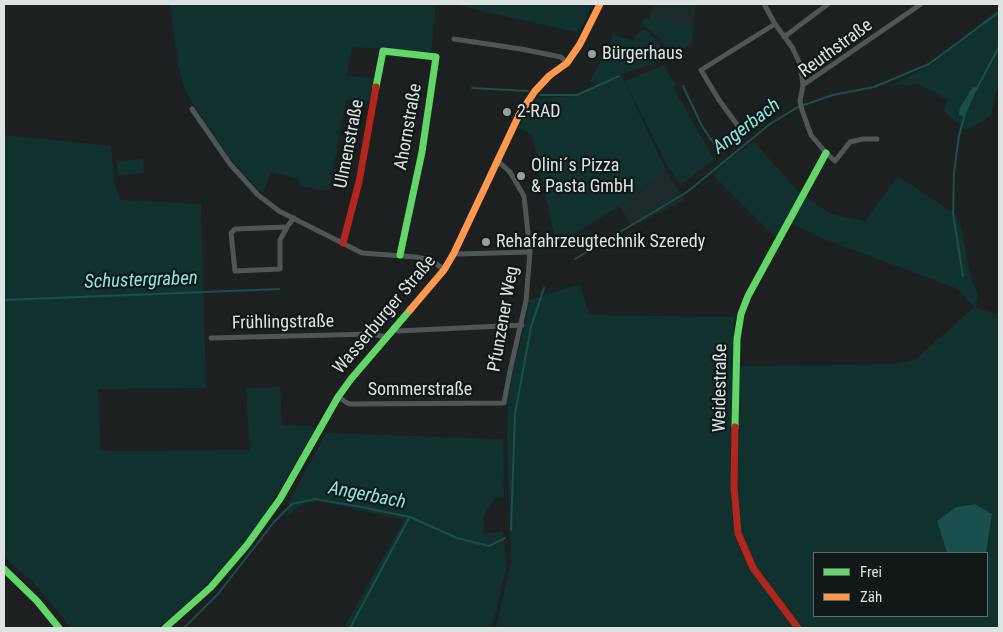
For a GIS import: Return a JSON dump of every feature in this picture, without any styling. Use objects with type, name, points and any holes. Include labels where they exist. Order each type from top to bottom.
[{"type":"street","name":"Wasserburger Straße","points":[[165,628],[211,587],[247,545],[280,499],[338,397],[444,270],[454,253],[519,115],[535,91],[549,76],[566,63],[580,44],[600,4]]},
{"type":"street","points":[[764,4],[775,24],[792,47],[800,64],[803,85]]},
{"type":"street","points":[[784,37],[828,4]]},
{"type":"street","name":"Reuthstraße","points":[[826,153],[811,135],[802,110],[800,101],[803,85],[921,4]]},
{"type":"street","points":[[741,130],[719,100],[701,70],[775,24]]},
{"type":"street","points":[[454,39],[545,54],[561,58],[566,63]]},
{"type":"street","name":"Ulmenstraße","points":[[343,242],[359,182],[383,51]]},
{"type":"street","name":"Ahornstraße","points":[[383,51],[436,57],[422,152],[400,255]]},
{"type":"street","points":[[192,110],[230,164],[252,190],[279,211],[362,253],[390,256],[400,255],[432,261],[444,270]]},
{"type":"street","points":[[826,153],[835,161],[850,142],[863,139],[877,139]]},
{"type":"street","name":"Weidestraße","points":[[798,628],[753,568],[738,533],[734,487],[737,339],[741,314],[748,296],[826,153]]},
{"type":"street","name":"Pfunzener Weg","points":[[498,161],[510,172],[524,196],[530,252],[526,301],[504,403]]},
{"type":"street","points":[[287,227],[235,229],[232,233],[235,271],[280,269],[280,240],[294,218]]},
{"type":"street","points":[[454,253],[530,252]]},
{"type":"street","points":[[394,329],[398,331],[522,324]]},
{"type":"street","name":"Frühlingstraße","points":[[211,338],[372,334],[386,338]]},
{"type":"street","name":"Sommerstraße","points":[[338,397],[349,404],[504,403]]},
{"type":"street","points":[[4,569],[38,601],[59,628]]},
{"type":"shaded area","points":[[170,4],[436,4],[431,52],[352,47],[347,76],[373,78],[370,101],[346,100],[329,191],[300,186],[299,180],[271,171],[263,194],[231,160],[186,93],[178,65]]},
{"type":"shaded area","points":[[453,4],[593,4],[579,33]]},
{"type":"shaded area","points":[[653,4],[696,4],[694,25],[649,19]]},
{"type":"shaded area","points":[[999,8],[999,79],[991,116],[966,130],[944,112],[947,100],[919,84],[890,86],[932,64]]},
{"type":"shaded area","points":[[644,18],[694,25],[692,43],[670,56],[660,38],[641,23]]},
{"type":"shaded area","points":[[643,29],[656,39],[666,55],[660,61],[618,75],[596,85],[590,81],[609,47],[613,35],[634,41],[635,36]]},
{"type":"shaded area","points":[[664,65],[676,86],[673,87],[714,159],[681,185],[666,164],[625,81]]},
{"type":"shaded area","points":[[622,76],[666,171],[619,206],[565,240],[556,243],[532,135],[518,128],[537,98],[577,96]]},
{"type":"shaded area","points":[[973,87],[977,88],[966,114],[963,116],[959,115],[960,108]]},
{"type":"shaded area","points":[[4,135],[111,146],[114,181],[120,200],[201,204],[206,388],[98,389],[100,451],[250,450],[246,388],[280,387],[282,425],[311,426],[316,429],[262,519],[238,550],[196,595],[158,628],[71,628],[34,583],[4,557]]},
{"type":"shaded area","points":[[754,142],[800,193],[831,214],[865,221],[898,176],[955,214],[961,226],[971,279],[978,295],[976,308],[999,315],[999,628],[800,628],[753,563],[739,524],[737,506],[740,366],[896,364],[915,360],[974,307],[958,289],[816,236],[788,220],[776,238],[713,175],[727,161]]},
{"type":"shaded area","points":[[143,159],[144,173],[118,175],[117,161]]},
{"type":"shaded area","points":[[666,171],[685,200],[632,226],[619,206]]},
{"type":"shaded area","points":[[580,284],[589,315],[734,317],[731,498],[737,541],[753,571],[794,628],[496,628],[511,562],[507,439],[508,403],[512,374],[525,326],[529,300]]},
{"type":"shaded area","points":[[326,433],[503,439],[504,497],[496,498],[484,515],[483,534],[503,531],[506,558],[506,569],[492,628],[344,628],[404,520],[318,501],[303,504],[286,517],[290,499]]},
{"type":"shaded area","points":[[975,504],[992,514],[986,552],[947,552],[937,521],[956,507]]},
{"type":"waterway","name":"Angerbach","points":[[575,259],[687,192],[770,124],[798,107],[833,95],[874,87],[929,64],[999,12]]},
{"type":"waterway","points":[[976,90],[999,47]]},
{"type":"waterway","points":[[540,95],[577,95],[619,76]]},
{"type":"waterway","points":[[683,86],[702,126],[721,154]]},
{"type":"waterway","points":[[472,88],[528,91]]},
{"type":"waterway","points":[[963,276],[953,214],[954,172],[959,136],[965,113]]},
{"type":"waterway","name":"Angerbach","points":[[511,530],[515,414],[531,327],[544,288]]},
{"type":"waterway","name":"Schustergraben","points":[[4,300],[279,289]]},
{"type":"waterway","name":"Angerbach","points":[[184,628],[218,594],[274,522],[292,504],[315,499],[410,517],[457,538],[489,546],[505,538]]},
{"type":"waterway","points":[[350,628],[409,518]]},
{"type":"traffic: fast","points":[[376,87],[383,51],[436,57],[422,152],[400,255]]},
{"type":"traffic: fast","points":[[735,427],[737,339],[741,314],[748,296],[826,153]]},
{"type":"traffic: fast","points":[[165,628],[211,587],[247,545],[280,499],[338,397],[410,310]]},
{"type":"traffic: fast","points":[[4,569],[37,601],[59,628]]},
{"type":"traffic: slow","points":[[410,310],[444,270],[454,253],[519,115],[535,91],[549,76],[567,63],[580,44],[600,4]]},
{"type":"traffic: jam","points":[[343,243],[359,182],[376,87]]},
{"type":"traffic: jam","points":[[735,427],[734,487],[738,533],[753,568],[798,628]]},
{"type":"place","name":"Bürgerhaus","points":[[592,54]]},
{"type":"place","name":"2-RAD","points":[[507,112]]},
{"type":"place","name":"Olini´s Pizza & Pasta GmbH","points":[[521,176]]},
{"type":"place","name":"Rehafahrzeugtechnik Szeredy","points":[[486,242]]}]
